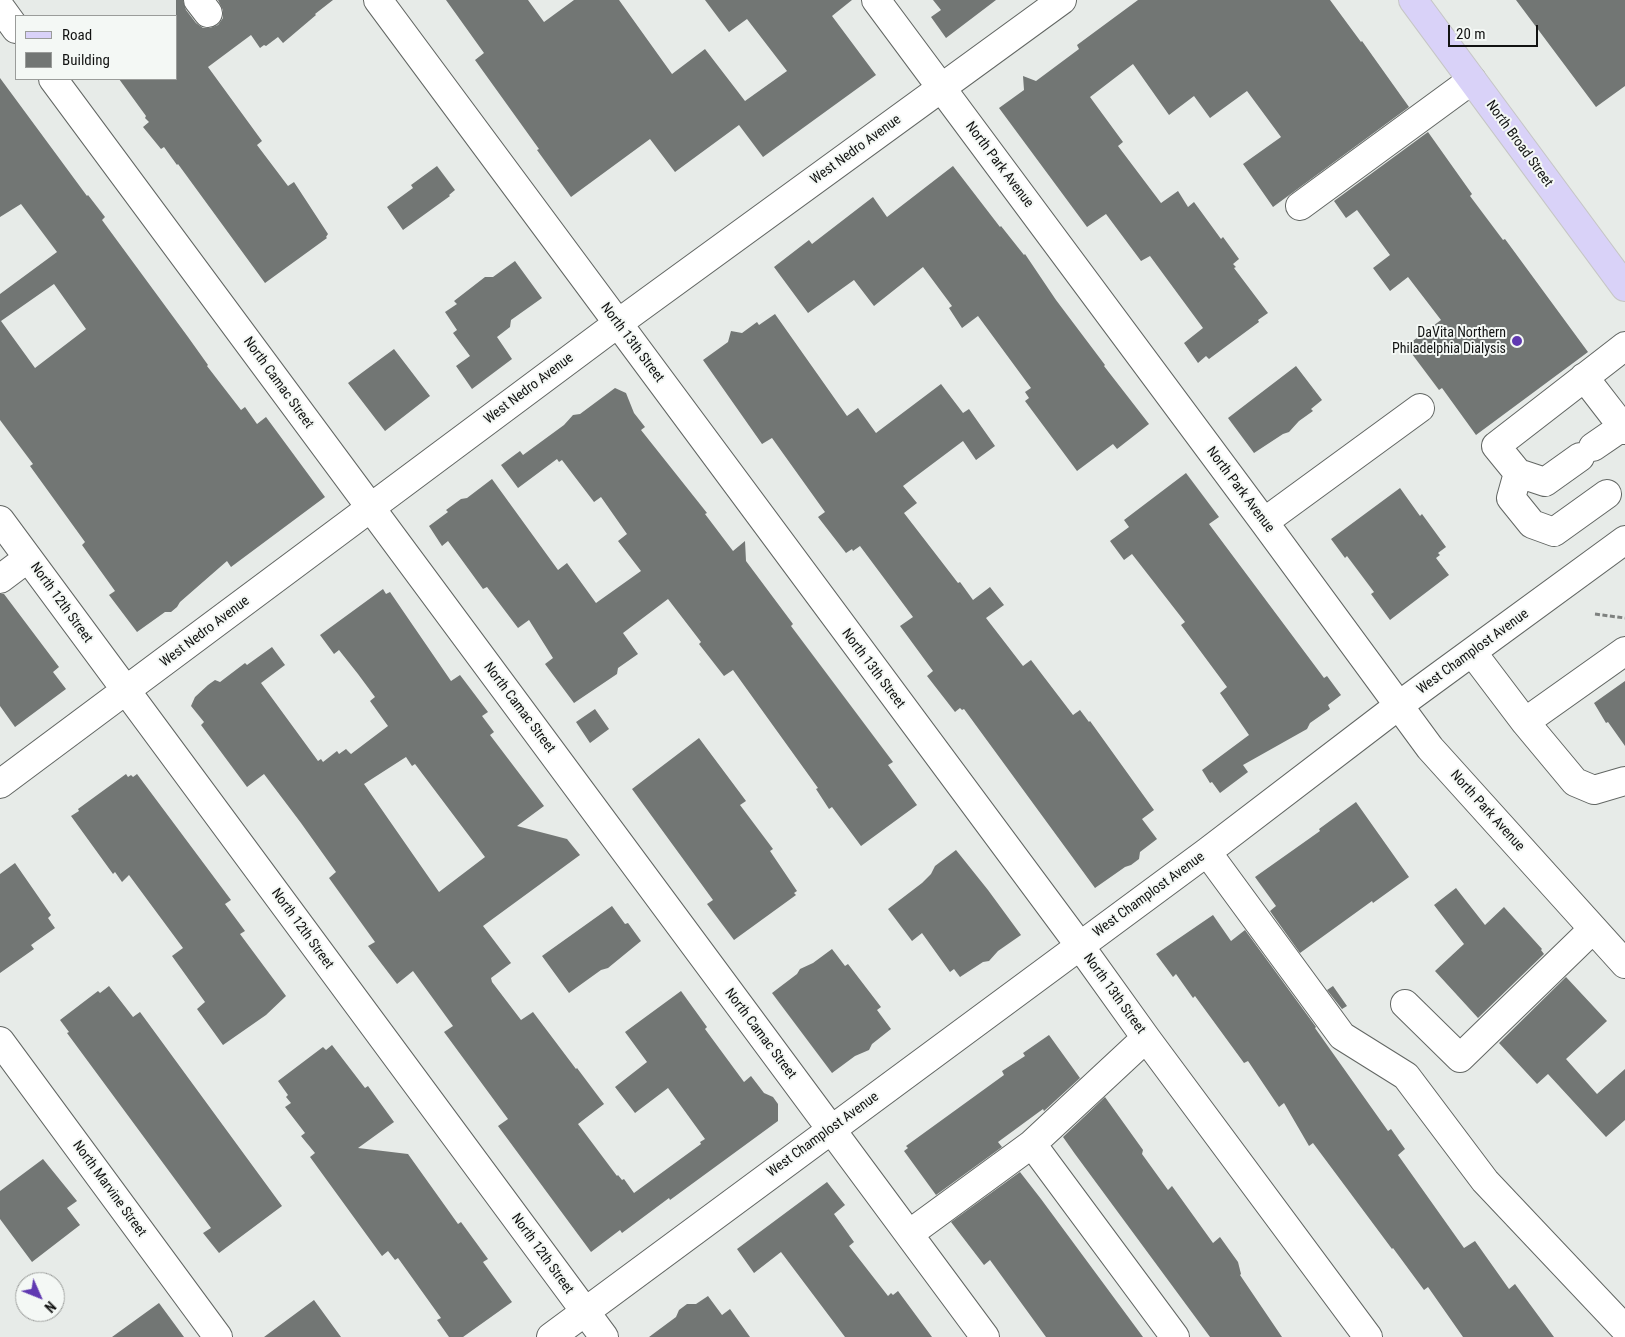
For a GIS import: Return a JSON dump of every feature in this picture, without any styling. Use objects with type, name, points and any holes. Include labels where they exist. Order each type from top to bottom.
[{"type":"main road","name":"North Broad Street","points":[[1413,0],[1624,283]]},
{"type":"street","name":"North 13th Street","points":[[378,0],[1368,1337]]},
{"type":"street","name":"North Park Avenue","points":[[876,0],[1430,748],[1625,964]]},
{"type":"street","name":"West Nedro Avenue","points":[[0,784],[618,324],[1062,0]]},
{"type":"street","points":[[0,6],[15,27]]},
{"type":"street","name":"North Camac Street","points":[[54,80],[985,1337]]},
{"type":"street","points":[[1300,206],[1472,80]]},
{"type":"street","points":[[1584,377],[1624,428],[1545,482],[1518,473],[1496,446],[1584,377],[1625,346]]},
{"type":"street","points":[[1264,522],[1420,408]]},
{"type":"street","points":[[1518,473],[1512,498],[1532,524],[1554,532],[1617,486]]},
{"type":"street","name":"North 12th Street","points":[[0,520],[604,1337]]},
{"type":"street","name":"West Champlost Avenue","points":[[551,1337],[1207,852],[1398,706],[1625,540]]},
{"type":"street","points":[[0,579],[28,558]]},
{"type":"street","points":[[1525,722],[1625,651]]},
{"type":"street","points":[[1472,652],[1525,722],[1575,782],[1594,790],[1625,782]]},
{"type":"street","points":[[1207,852],[1342,1036],[1406,1076],[1485,1181],[1625,1330]]},
{"type":"street","points":[[1405,1004],[1460,1058],[1593,930]]},
{"type":"street","points":[[909,1234],[1032,1144],[1146,1038]]},
{"type":"street","name":"North Marvine Street","points":[[0,1041],[218,1337]]},
{"type":"street","points":[[1032,1144],[1175,1337]]},
{"type":"path","points":[[1595,614],[1625,618]]},
{"type":"building","points":[[176,0],[183,0],[186,10],[196,23],[203,28],[210,28],[218,25],[223,18],[223,10],[218,0],[333,0],[283,43],[278,37],[260,48],[251,35],[208,67],[262,141],[257,145],[288,186],[294,182],[328,234],[327,238],[265,283],[178,164],[164,147],[161,149],[143,127],[149,122],[120,80],[178,80],[178,15],[176,15]]},
{"type":"building","points":[[446,0],[528,0],[544,22],[574,0],[619,0],[672,74],[705,49],[745,101],[787,71],[747,19],[729,32],[705,0],[852,0],[832,16],[876,75],[763,157],[739,125],[675,172],[650,139],[571,197],[475,60],[484,53]]},
{"type":"building","points":[[933,0],[996,0],[946,38],[931,17],[941,10]]},
{"type":"building","points":[[1138,0],[1330,0],[1409,107],[1273,207],[1243,164],[1281,137],[1247,91],[1210,118],[1194,96],[1169,115],[1133,64],[1090,97],[1123,142],[1118,146],[1161,203],[1178,191],[1188,207],[1194,202],[1221,239],[1223,237],[1239,259],[1233,264],[1236,267],[1234,268],[1268,313],[1258,320],[1259,322],[1209,359],[1206,356],[1198,363],[1184,343],[1203,328],[1150,256],[1141,261],[1106,214],[1087,227],[999,108],[1024,90],[1023,76],[1036,81],[1079,49],[1077,45]]},
{"type":"building","points":[[1516,0],[1625,0],[1625,86],[1596,107]]},
{"type":"building","points":[[0,78],[87,196],[105,217],[102,220],[241,410],[245,407],[257,424],[266,417],[325,497],[231,567],[227,561],[171,612],[165,612],[137,632],[109,595],[115,591],[82,545],[85,542],[30,466],[33,464],[0,420],[0,294],[57,252],[21,204],[0,217]],"holes":[[[54,284],[86,329],[35,368],[1,321]]]},
{"type":"building","points":[[1428,132],[1472,194],[1470,196],[1503,240],[1505,239],[1588,352],[1476,435],[1442,388],[1439,390],[1406,346],[1441,320],[1408,277],[1390,291],[1373,268],[1390,255],[1357,210],[1346,218],[1334,201]]},
{"type":"building","points":[[437,166],[455,190],[450,196],[403,230],[387,207],[413,188],[411,185]]},
{"type":"building","points":[[953,166],[1000,227],[1025,254],[1104,366],[1149,424],[1117,449],[1113,444],[1077,471],[1025,401],[1029,398],[1025,392],[1031,388],[978,316],[962,328],[949,308],[952,306],[923,267],[874,306],[854,280],[808,313],[774,267],[809,240],[812,244],[873,197],[887,217]]},
{"type":"building","points":[[515,261],[542,298],[511,320],[510,327],[497,337],[512,359],[472,389],[456,366],[470,356],[453,333],[457,330],[445,312],[457,304],[454,301],[485,277],[493,277]]},
{"type":"building","points":[[775,314],[847,416],[858,408],[876,433],[941,384],[963,413],[969,409],[995,446],[976,460],[963,441],[903,486],[917,503],[904,513],[973,600],[990,587],[1004,605],[986,618],[1023,666],[1031,660],[1073,715],[1080,710],[1090,721],[1154,810],[1142,819],[1157,839],[1140,852],[1139,859],[1095,888],[964,709],[960,708],[955,712],[927,676],[933,671],[900,626],[913,617],[860,546],[846,553],[818,517],[825,512],[772,438],[762,444],[703,360],[728,342],[731,331],[742,333],[757,322],[759,325]]},
{"type":"building","points":[[394,349],[430,396],[385,431],[348,383]]},
{"type":"building","points":[[1296,366],[1322,400],[1311,409],[1313,411],[1299,421],[1289,432],[1254,453],[1228,418]]},
{"type":"building","points":[[615,388],[626,393],[634,413],[645,427],[641,430],[707,513],[705,514],[733,551],[745,541],[746,561],[793,624],[791,626],[893,762],[888,765],[917,805],[861,846],[832,807],[829,809],[816,789],[818,788],[733,670],[724,676],[668,599],[623,633],[638,654],[618,668],[617,674],[574,703],[545,664],[553,658],[529,620],[518,628],[487,587],[483,589],[448,541],[442,546],[429,526],[448,512],[446,510],[461,499],[467,498],[492,479],[558,570],[567,563],[596,603],[641,571],[618,541],[627,534],[601,497],[594,502],[562,460],[559,462],[557,459],[518,488],[501,465],[520,451],[523,455],[564,425],[573,415],[580,414]]},
{"type":"building","points":[[1186,473],[1219,517],[1209,524],[1324,678],[1327,676],[1341,695],[1328,705],[1330,709],[1310,723],[1307,729],[1243,765],[1248,772],[1220,793],[1212,782],[1210,783],[1202,770],[1249,735],[1220,693],[1227,687],[1181,625],[1185,622],[1132,554],[1124,560],[1110,541],[1129,527],[1124,520]]},
{"type":"building","points":[[1400,488],[1446,547],[1438,553],[1440,555],[1436,558],[1449,575],[1390,620],[1371,594],[1374,592],[1347,556],[1345,558],[1331,539]]},
{"type":"building","points":[[383,589],[386,594],[390,592],[451,681],[460,675],[488,712],[482,716],[494,732],[490,735],[544,806],[517,826],[567,839],[580,855],[483,926],[511,963],[491,978],[492,982],[521,1020],[533,1012],[604,1104],[578,1124],[617,1176],[622,1180],[624,1179],[634,1193],[701,1144],[700,1142],[705,1139],[668,1088],[635,1113],[615,1087],[647,1062],[625,1032],[681,991],[707,1027],[705,1029],[744,1082],[751,1076],[764,1093],[773,1097],[778,1104],[778,1121],[670,1200],[669,1198],[622,1233],[620,1230],[591,1252],[498,1126],[508,1119],[444,1032],[453,1026],[413,971],[397,984],[368,946],[375,942],[329,878],[336,872],[301,823],[264,774],[247,787],[201,725],[204,722],[191,706],[195,697],[208,685],[215,680],[220,682],[245,663],[247,665],[272,647],[285,665],[261,683],[318,761],[321,759],[323,762],[337,751],[339,754],[346,749],[351,754],[388,726],[370,701],[375,697],[358,674],[339,650],[334,654],[320,635]],"holes":[[[406,757],[412,766],[415,764],[485,857],[439,892],[364,784]]]},
{"type":"building","points":[[0,594],[4,594],[59,667],[53,672],[66,689],[15,727],[0,706]]},
{"type":"building","points":[[1625,681],[1625,746],[1608,722],[1606,723],[1594,703]]},
{"type":"building","points":[[595,709],[609,729],[590,743],[576,722]]},
{"type":"building","points":[[699,738],[746,801],[740,805],[773,849],[770,851],[797,891],[794,893],[796,895],[734,940],[707,904],[713,900],[632,789]]},
{"type":"building","points":[[126,774],[128,777],[131,775],[133,777],[137,774],[231,900],[225,904],[245,931],[240,934],[286,996],[266,1015],[223,1045],[197,1009],[205,1002],[172,956],[183,948],[129,875],[122,882],[115,872],[113,874],[71,816]]},
{"type":"building","points":[[1356,802],[1409,877],[1300,953],[1270,911],[1276,906],[1255,877],[1320,831],[1319,829]]},
{"type":"building","points":[[956,850],[1021,935],[998,951],[989,961],[983,962],[960,977],[954,969],[950,972],[922,933],[912,941],[888,909],[922,883],[931,874],[935,866]]},
{"type":"building","points":[[15,863],[51,915],[48,918],[55,928],[31,945],[34,949],[0,973],[0,874]]},
{"type":"building","points":[[1456,888],[1485,925],[1504,907],[1542,949],[1544,954],[1478,1018],[1435,971],[1464,944],[1434,905]]},
{"type":"building","points":[[612,906],[641,941],[608,968],[601,970],[569,993],[542,956]]},
{"type":"building","points":[[1213,915],[1231,941],[1245,930],[1316,1027],[1388,1131],[1391,1129],[1405,1149],[1398,1155],[1464,1248],[1475,1241],[1509,1289],[1515,1284],[1554,1337],[1463,1337],[1428,1287],[1424,1290],[1313,1143],[1309,1146],[1284,1103],[1279,1107],[1248,1061],[1244,1063],[1195,996],[1193,998],[1176,974],[1173,977],[1156,954]]},
{"type":"building","points":[[832,949],[845,966],[848,964],[881,1007],[877,1010],[891,1029],[872,1044],[869,1050],[855,1056],[832,1073],[772,993],[797,974],[800,969],[813,963]]},
{"type":"building","points":[[1566,977],[1607,1021],[1566,1059],[1597,1094],[1625,1069],[1625,1120],[1606,1137],[1548,1074],[1537,1084],[1499,1043]]},
{"type":"building","points":[[109,986],[133,1017],[140,1012],[282,1206],[219,1253],[203,1233],[211,1228],[67,1033],[69,1032],[60,1020],[98,991],[100,993]]},
{"type":"building","points":[[1333,986],[1347,1006],[1342,1009],[1327,990]]},
{"type":"building","points":[[1049,1035],[1080,1078],[1044,1111],[1043,1109],[998,1142],[1002,1147],[936,1195],[904,1151],[908,1148],[906,1146],[1004,1075],[1002,1071],[1025,1056],[1023,1053]]},
{"type":"building","points":[[332,1045],[365,1088],[368,1086],[394,1122],[358,1148],[408,1154],[458,1224],[461,1222],[488,1259],[483,1262],[512,1302],[463,1337],[449,1337],[437,1320],[441,1318],[398,1258],[395,1260],[388,1251],[382,1256],[310,1157],[315,1153],[301,1136],[305,1133],[285,1107],[291,1103],[278,1081],[323,1047],[326,1050]]},
{"type":"building","points":[[1105,1097],[1143,1150],[1142,1154],[1168,1190],[1172,1186],[1213,1243],[1220,1237],[1238,1262],[1240,1275],[1282,1337],[1210,1337],[1075,1154],[1063,1137]]},
{"type":"building","points":[[43,1159],[77,1201],[67,1208],[80,1225],[32,1262],[0,1219],[0,1191]]},
{"type":"building","points":[[1020,1172],[1143,1337],[1046,1337],[990,1260],[984,1265],[951,1222]]},
{"type":"building","points":[[827,1182],[845,1205],[834,1214],[854,1242],[849,1246],[888,1296],[898,1291],[932,1337],[845,1337],[781,1252],[754,1273],[737,1249]]},
{"type":"building","points":[[708,1296],[722,1315],[730,1309],[750,1337],[649,1337],[676,1317],[679,1310],[687,1304],[696,1304]]},
{"type":"building","points":[[314,1300],[341,1337],[264,1337]]},
{"type":"building","points":[[159,1303],[184,1337],[112,1337]]},
{"type":"place","name":"DaVita Northern Philadelphia Dialysis","points":[[1517,341]]}]
